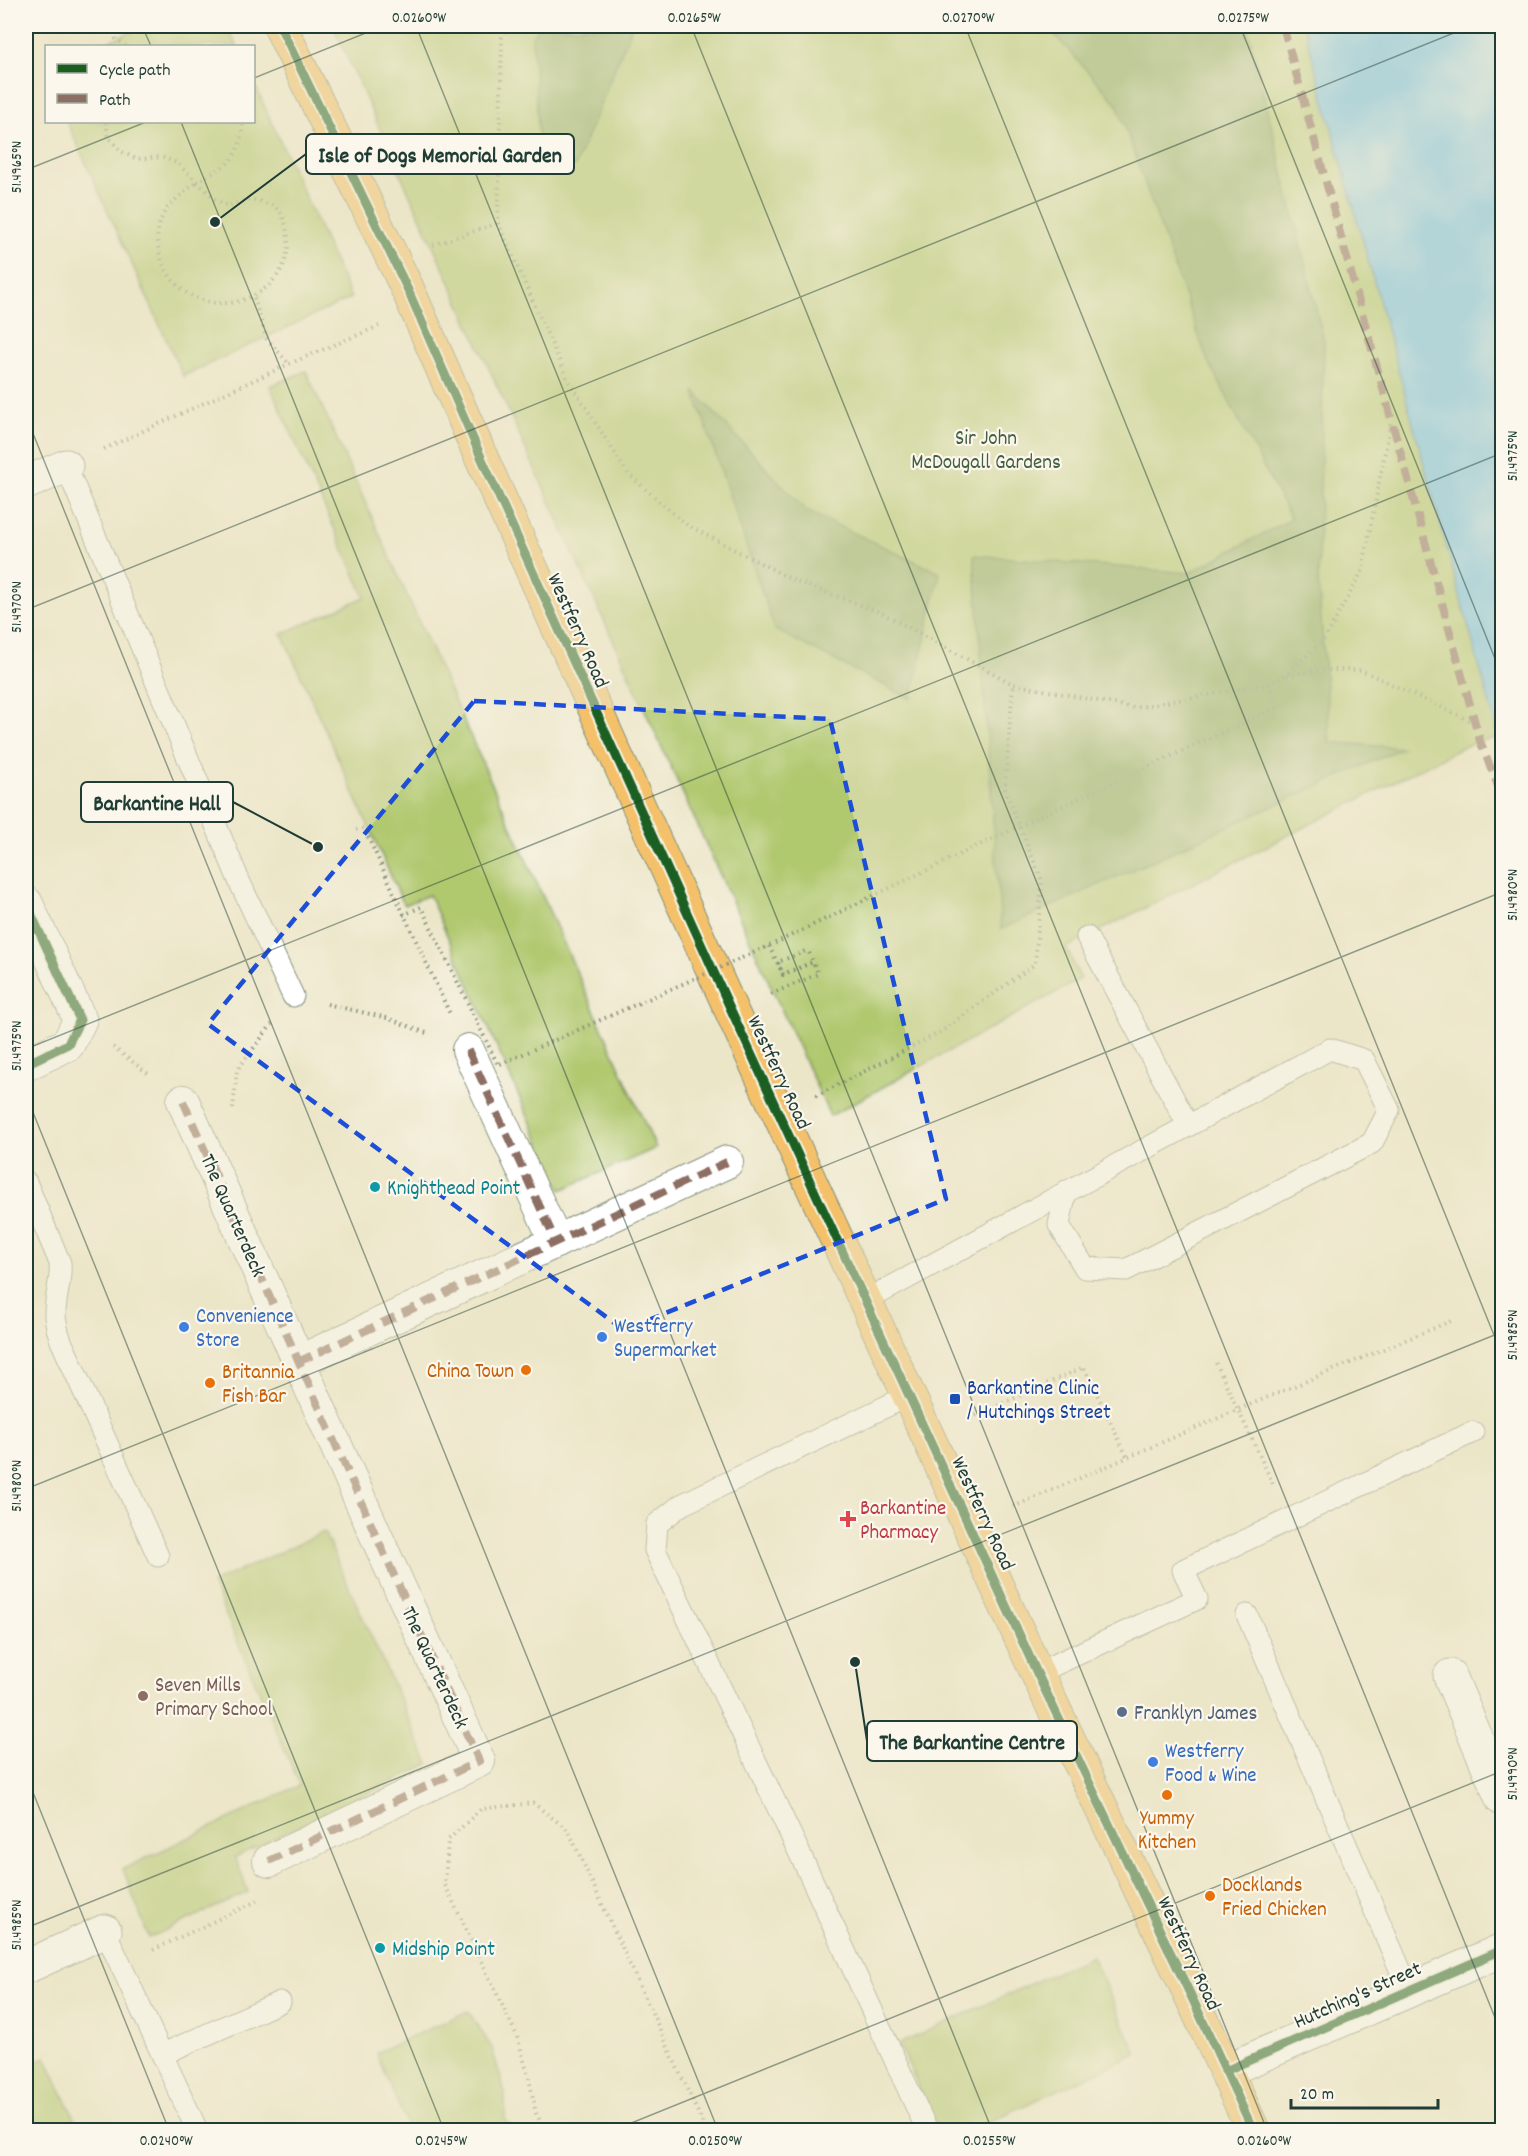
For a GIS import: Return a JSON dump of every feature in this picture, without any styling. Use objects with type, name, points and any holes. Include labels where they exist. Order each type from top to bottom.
[{"type":"main road","name":"Westferry Road","points":[[280,26],[408,290],[726,1000],[867,1300],[1037,1673],[1253,2130]]},
{"type":"street","points":[[26,483],[66,466]]},
{"type":"street","points":[[26,903],[80,1020],[69,1044],[26,1064]]},
{"type":"street","points":[[468,1050],[556,1242]]},
{"type":"street","name":"The Quarterdeck","points":[[183,1101],[298,1362],[479,1761],[269,1861]]},
{"type":"street","points":[[298,1362],[727,1162]]},
{"type":"street","points":[[1450,1676],[1503,1799]]},
{"type":"street","points":[[26,1967],[105,1931]]},
{"type":"street","name":"Hutching's Street","points":[[1225,2071],[1503,1950]]},
{"type":"lane","points":[[66,466],[240,884],[293,996]]},
{"type":"lane","points":[[1087,937],[1188,1125]]},
{"type":"lane","points":[[867,1300],[1066,1191],[1330,1049],[1364,1060],[1389,1110],[1372,1143],[1126,1270],[1085,1268],[1059,1225],[1025,1214]]},
{"type":"lane","points":[[26,1182],[60,1263],[61,1276],[55,1315],[61,1341],[158,1556]]},
{"type":"lane","points":[[1059,1225],[1066,1191]]},
{"type":"lane","points":[[910,1395],[681,1505],[657,1524],[655,1550],[808,1871],[927,2130]]},
{"type":"lane","points":[[1037,1673],[1197,1599],[1183,1570],[1473,1432]]},
{"type":"lane","points":[[1247,1615],[1409,1990]]},
{"type":"lane","points":[[105,1931],[197,2130]]},
{"type":"lane","points":[[163,2054],[280,2002]]},
{"type":"path","points":[[113,26],[116,39],[125,45]]},
{"type":"path","points":[[507,26],[502,37],[498,223],[567,378],[628,474],[687,525],[793,580],[882,614],[1013,684],[1134,708],[1269,684],[1286,675],[1325,639],[1362,571],[1391,421]]},
{"type":"path","points":[[106,123],[108,137],[122,152],[137,159],[162,157],[177,163],[197,182],[215,199],[228,206],[255,200],[272,206],[283,214],[288,233],[287,254],[280,272],[267,288],[254,298],[231,304],[211,303],[192,297],[177,286],[165,270],[159,252],[158,232],[164,213],[197,182],[233,160],[241,139],[243,123]]},
{"type":"path","points":[[426,247],[498,223]]},
{"type":"path","points":[[254,298],[266,339],[289,364]]},
{"type":"path","points":[[66,466],[289,364],[389,322]]},
{"type":"path","points":[[1286,675],[1323,670],[1360,670],[1475,723]]},
{"type":"path","points":[[780,1114],[939,1034],[1035,964],[1042,881],[1005,790],[1013,684]]},
{"type":"path","points":[[403,915],[421,907],[498,1065],[770,946],[1021,825],[1278,707],[1269,684]]},
{"type":"path","points":[[356,830],[364,828],[432,976]]},
{"type":"path","points":[[770,946],[779,965],[783,974],[813,962],[808,950],[778,962],[780,968],[783,975],[813,962],[818,974],[795,984]]},
{"type":"path","points":[[233,1116],[237,1070],[293,996],[387,1017],[468,1050]]},
{"type":"path","points":[[80,1020],[183,1101]]},
{"type":"path","points":[[1013,1507],[1451,1321]]},
{"type":"path","points":[[1216,1363],[1289,1519]]},
{"type":"path","points":[[970,1418],[1084,1367],[1128,1459]]},
{"type":"path","points":[[545,2130],[536,2113],[517,2036],[445,1885],[447,1840],[481,1809],[533,1803],[568,1830],[705,2129],[697,2130]]},
{"type":"path","points":[[120,1965],[282,1889],[269,1861]]},
{"type":"highlighted area","points":[[474,701],[830,719],[946,1199],[624,1330],[208,1024]]},
{"type":"green space","points":[[144,26],[227,26],[236,45],[100,45]]},
{"type":"green space","name":"Sir John McDougall Gardens","points":[[333,26],[1483,26],[1502,135],[1502,765],[1498,756],[1499,738],[1463,747],[1087,937],[1066,948],[1081,979],[830,1116]]},
{"type":"green space","points":[[539,26],[632,26],[575,166],[541,170],[532,37]]},
{"type":"green space","points":[[1047,26],[1247,26],[1324,341],[1318,578],[1330,742],[1402,748],[1001,929],[974,555],[1189,573],[1291,519],[1207,359],[1117,104]]},
{"type":"green space","points":[[255,85],[351,298],[183,376],[67,123],[255,123]]},
{"type":"green space","points":[[306,371],[656,1148],[561,1190],[429,895],[404,905],[282,634],[365,597],[270,386]]},
{"type":"green space","points":[[694,391],[806,511],[940,573],[911,699],[775,630]]},
{"type":"green space","points":[[324,1532],[429,1764],[235,1857],[248,1892],[149,1938],[123,1869],[300,1785],[212,1583]]},
{"type":"green space","points":[[1092,1956],[1137,2054],[971,2130],[939,2130],[899,2044]]},
{"type":"green space","points":[[468,2011],[492,2048],[505,2093],[505,2121],[514,2130],[409,2130],[376,2053]]},
{"type":"green space","points":[[46,2057],[80,2130],[26,2130],[26,2067]]},
{"type":"water","points":[[1304,26],[1502,26],[1502,765],[1498,756],[1499,738]]},
{"type":"marked path","points":[[1283,26],[1480,741],[1502,796]]},
{"type":"marked path","points":[[468,1050],[556,1242]]},
{"type":"marked path","points":[[183,1101],[479,1761],[269,1861]]},
{"type":"marked path","points":[[298,1362],[727,1162]]},
{"type":"cycle path","points":[[280,26],[408,290],[731,1010],[1037,1673],[1253,2130]]},
{"type":"cycle path","points":[[26,903],[80,1020],[68,1044],[26,1064]]},
{"type":"cycle path","points":[[1225,2071],[1502,1950]]},
{"type":"place","name":"Isle of Dogs Memorial Garden","points":[[215,222]]},
{"type":"place","name":"Barkantine Hall","points":[[318,847]]},
{"type":"place","name":"Knighthead Point","points":[[375,1187]]},
{"type":"place","name":"Convenience Store","points":[[184,1327]]},
{"type":"place","name":"Westferry Supermarket","points":[[602,1337]]},
{"type":"place","name":"China Town","points":[[526,1370]]},
{"type":"place","name":"Britannia Fish Bar","points":[[210,1383]]},
{"type":"place","name":"Barkantine Clinic / Hutchings Street","points":[[955,1399]]},
{"type":"place","name":"Barkantine Pharmacy","points":[[848,1519]]},
{"type":"place","name":"The Barkantine Centre","points":[[855,1662]]},
{"type":"place","name":"Seven Mills Primary School","points":[[143,1696]]},
{"type":"place","name":"Franklyn James","points":[[1122,1712]]},
{"type":"place","name":"Westferry Food & Wine","points":[[1153,1762]]},
{"type":"place","name":"Yummy Kitchen","points":[[1167,1795]]},
{"type":"place","name":"Docklands Fried Chicken","points":[[1210,1896]]},
{"type":"place","name":"Midship Point","points":[[380,1948]]}]
